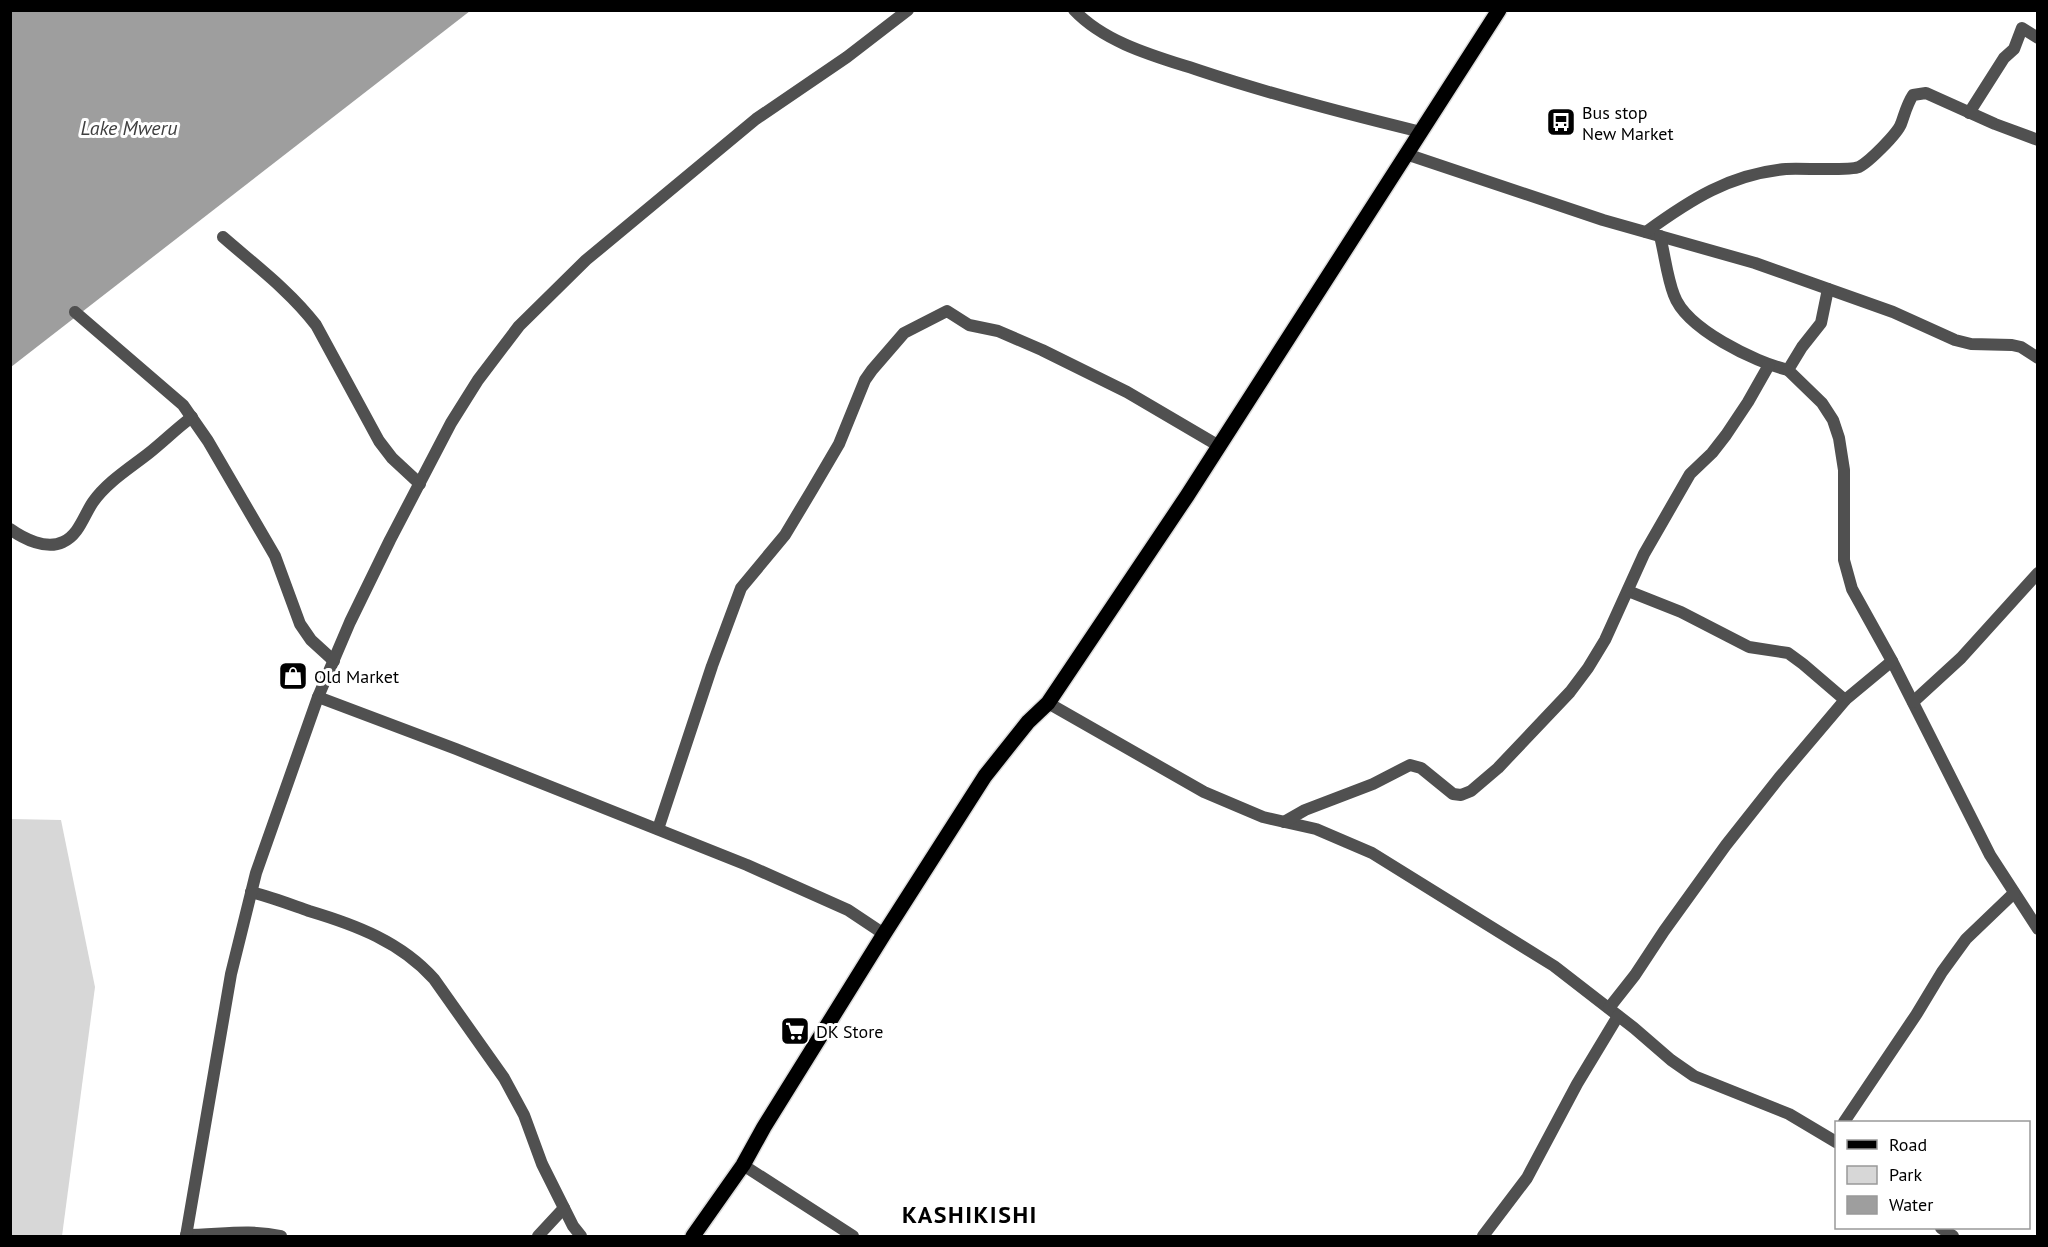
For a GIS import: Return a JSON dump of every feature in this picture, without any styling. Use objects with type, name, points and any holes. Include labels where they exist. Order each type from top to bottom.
[{"type":"main road","points":[[693,1236],[743,1165],[764,1127],[884,934],[985,776],[1028,722],[1048,703],[1219,446],[1499,10]]},
{"type":"street","points":[[281,1236],[246,1232],[186,1236],[231,974],[251,892],[318,697],[390,540],[451,423],[478,380],[519,326],[547,297],[586,260],[756,119],[847,57],[908,10]]},
{"type":"street","points":[[1074,10],[1095,28],[1171,62],[1284,97],[1420,132]]},
{"type":"street","points":[[1969,113],[2004,58],[2014,49],[2022,28],[2037,38]]},
{"type":"street","points":[[1646,232],[1687,203],[1722,184],[1757,172],[1859,167],[1900,126],[1906,105],[1913,94],[1926,93],[2037,140]]},
{"type":"street","points":[[1406,154],[1659,237],[1755,263],[1893,312],[1955,340],[1971,344],[2012,345],[2021,347],[2037,358]]},
{"type":"street","points":[[223,237],[292,296],[304,310],[316,326],[379,441],[392,458],[420,484]]},
{"type":"street","points":[[1659,237],[1674,296],[1683,310],[1707,331],[1743,353],[1769,365],[1788,370],[1822,403],[1833,420],[1839,438],[1844,471],[1844,560],[1852,589],[1892,661],[1990,855],[2037,929]]},
{"type":"street","points":[[1788,370],[1821,323],[1828,289]]},
{"type":"street","points":[[658,829],[712,666],[741,588],[784,535],[839,444],[865,380],[904,333],[947,311],[969,325],[998,331],[1127,392],[1219,446]]},
{"type":"street","points":[[75,312],[168,391],[192,417],[275,556],[300,624],[311,640],[334,661]]},
{"type":"street","points":[[1284,822],[1305,810],[1373,784],[1410,765],[1421,768],[1453,794],[1461,795],[1471,791],[1520,746],[1570,692],[1605,639],[1644,554],[1690,474],[1712,453],[1726,435],[1769,365]]},
{"type":"street","points":[[10,530],[42,544],[54,544],[69,538],[76,531],[93,502],[116,478],[192,417]]},
{"type":"street","points":[[1913,702],[1961,658],[2037,573]]},
{"type":"street","points":[[1628,591],[1681,612],[1749,646],[1788,653],[1845,700]]},
{"type":"street","points":[[1483,1236],[1527,1178],[1613,1012],[1664,931],[1726,845],[1779,778],[1845,700],[1892,661]]},
{"type":"street","points":[[318,697],[747,865],[848,910],[884,934]]},
{"type":"street","points":[[1048,703],[1204,792],[1263,817],[1316,829],[1372,853],[1554,966],[1694,1076],[1789,1114],[1835,1138]]},
{"type":"street","points":[[251,892],[356,927],[399,948],[421,965],[434,979],[504,1078],[524,1115],[542,1164],[573,1226],[581,1236]]},
{"type":"street","points":[[1845,1121],[1865,1094],[1960,947],[2014,892]]},
{"type":"street","points":[[743,1165],[854,1236]]},
{"type":"street","points":[[538,1236],[564,1208]]},
{"type":"green space","points":[[11,819],[61,820],[95,987],[62,1236],[11,1236]]},
{"type":"water","name":"Lake Mweru","points":[[11,11],[470,11],[11,367]]},
{"type":"place","name":"Bus stop New Market","points":[[1561,122]]},
{"type":"place","name":"Old Market","points":[[293,676]]},
{"type":"place","name":"DK Store","points":[[795,1031]]},
{"type":"district","name":"KASHIKISHI","points":[[970,1214]]}]
